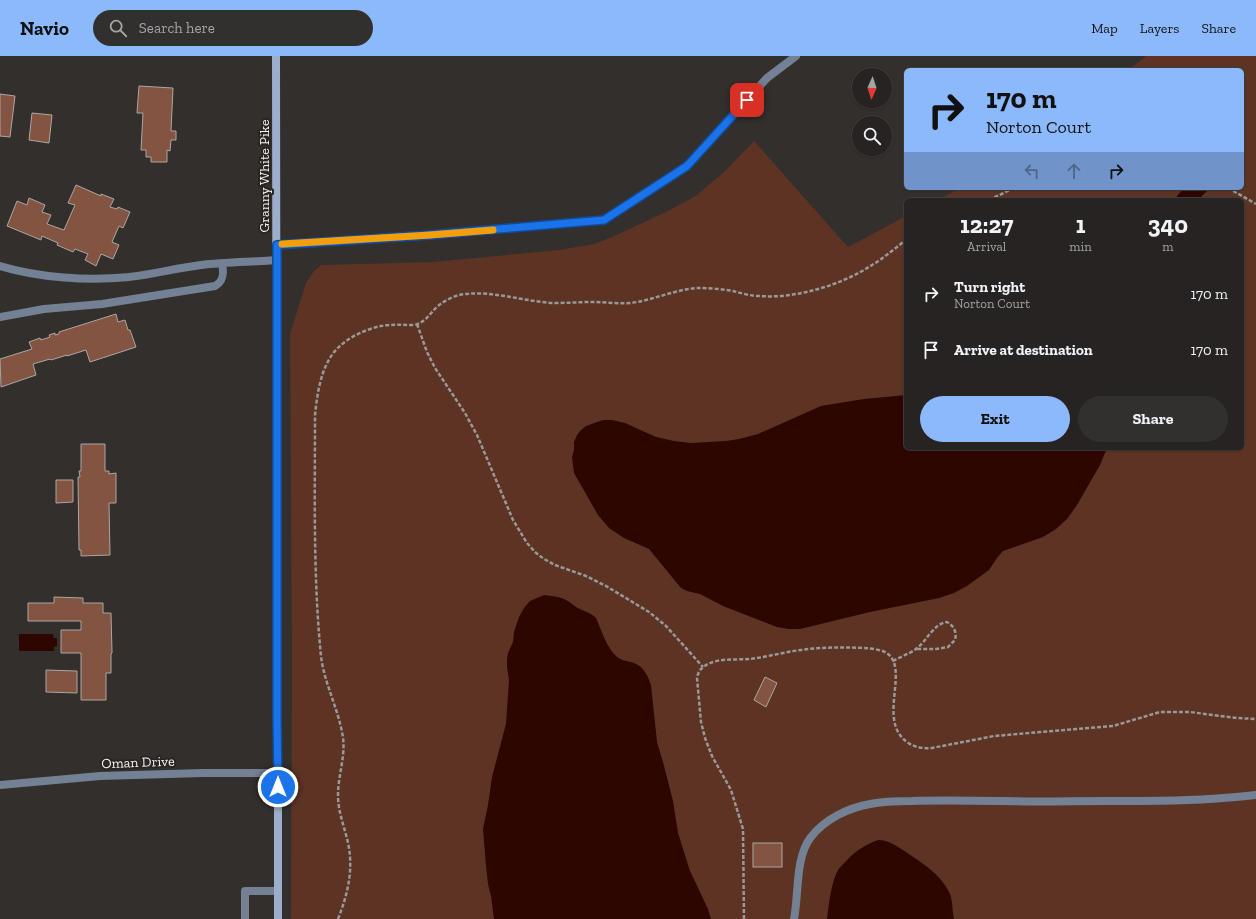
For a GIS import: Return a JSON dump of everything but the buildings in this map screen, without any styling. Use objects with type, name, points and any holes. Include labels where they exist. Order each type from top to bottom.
[{"type":"main road","name":"Granny White Pike","points":[[276,56],[278,919]]},
{"type":"street","points":[[277,245],[430,235],[604,220],[687,166],[767,78],[796,56]]},
{"type":"street","points":[[0,266],[71,278],[104,278],[131,276],[202,265],[277,260]]},
{"type":"street","points":[[0,317],[44,309],[102,304],[215,286],[219,284],[222,278],[222,264]]},
{"type":"street","name":"Oman Drive","points":[[0,785],[100,776],[195,773],[278,773]]},
{"type":"street","points":[[794,919],[797,906],[798,873],[807,843],[817,831],[831,820],[844,811],[854,808],[883,802],[946,800],[1135,801],[1217,799],[1256,794]]},
{"type":"street","points":[[245,919],[245,891],[278,890]]},
{"type":"path","points":[[993,198],[1010,190]]},
{"type":"path","points":[[1232,190],[1256,204]]},
{"type":"path","points":[[338,919],[349,887],[351,869],[349,849],[338,805],[343,734],[322,666],[318,629],[315,541],[316,399],[324,370],[330,358],[348,340],[365,331],[382,326],[417,324],[424,321],[438,306],[458,296],[486,293],[543,303],[630,303],[681,290],[713,288],[758,296],[778,296],[802,293],[849,278],[872,265],[904,241]]},
{"type":"path","points":[[417,324],[427,352],[435,368],[465,413],[477,435],[514,520],[534,552],[555,565],[586,576],[606,586],[649,612],[671,631],[703,667]]},
{"type":"path","points":[[893,661],[916,649],[931,632],[942,623],[947,622],[953,627],[955,631],[955,640],[948,647],[936,649],[916,649]]},
{"type":"path","points":[[744,919],[743,829],[731,790],[712,756],[701,722],[697,682],[698,674],[703,667],[711,663],[803,650],[838,647],[881,650],[888,654],[896,666],[894,722],[898,732],[904,740],[912,746],[922,748],[932,748],[994,736],[1113,726],[1160,712],[1190,712],[1237,718],[1256,718]]},
{"type":"shaded area","points":[[1146,56],[1256,56],[1256,919],[291,919],[292,660],[290,334],[306,283],[314,271],[321,265],[433,262],[559,250],[594,244],[668,211],[697,195],[725,171],[754,141],[848,247],[904,217],[904,450],[1244,450],[1244,198],[941,198],[956,190],[1244,190],[1244,68],[1131,68]]},
{"type":"shaded area","points":[[1182,190],[1208,190],[1200,198],[1176,198]]},
{"type":"shaded area","points":[[904,395],[904,450],[1106,450],[1100,465],[1077,505],[1067,519],[1056,529],[1043,537],[1003,551],[989,570],[967,586],[954,593],[939,598],[870,612],[800,629],[777,627],[723,606],[700,594],[681,588],[649,549],[624,538],[609,528],[598,515],[574,473],[572,457],[574,442],[577,435],[586,426],[603,420],[612,420],[625,423],[656,437],[674,441],[691,443],[726,441],[758,434],[821,406],[864,399]]},
{"type":"shaded area","points":[[544,595],[555,596],[563,599],[596,618],[607,644],[613,653],[621,659],[634,663],[643,669],[647,675],[651,685],[657,742],[673,801],[678,833],[690,871],[708,909],[711,919],[494,919],[488,884],[483,829],[492,777],[506,724],[509,680],[507,659],[519,617],[524,608],[530,601]]},
{"type":"shaded area","points":[[19,634],[53,634],[54,638],[57,638],[57,646],[54,647],[54,651],[19,651]]},
{"type":"shaded area","points":[[878,840],[889,842],[896,846],[925,865],[937,875],[950,894],[954,919],[827,919],[832,887],[838,870],[857,851]]},
{"type":"slow traffic","points":[[282,244],[493,230]]},
{"type":"route","points":[[278,787],[277,245],[430,235],[604,220],[687,166],[747,100]]}]
